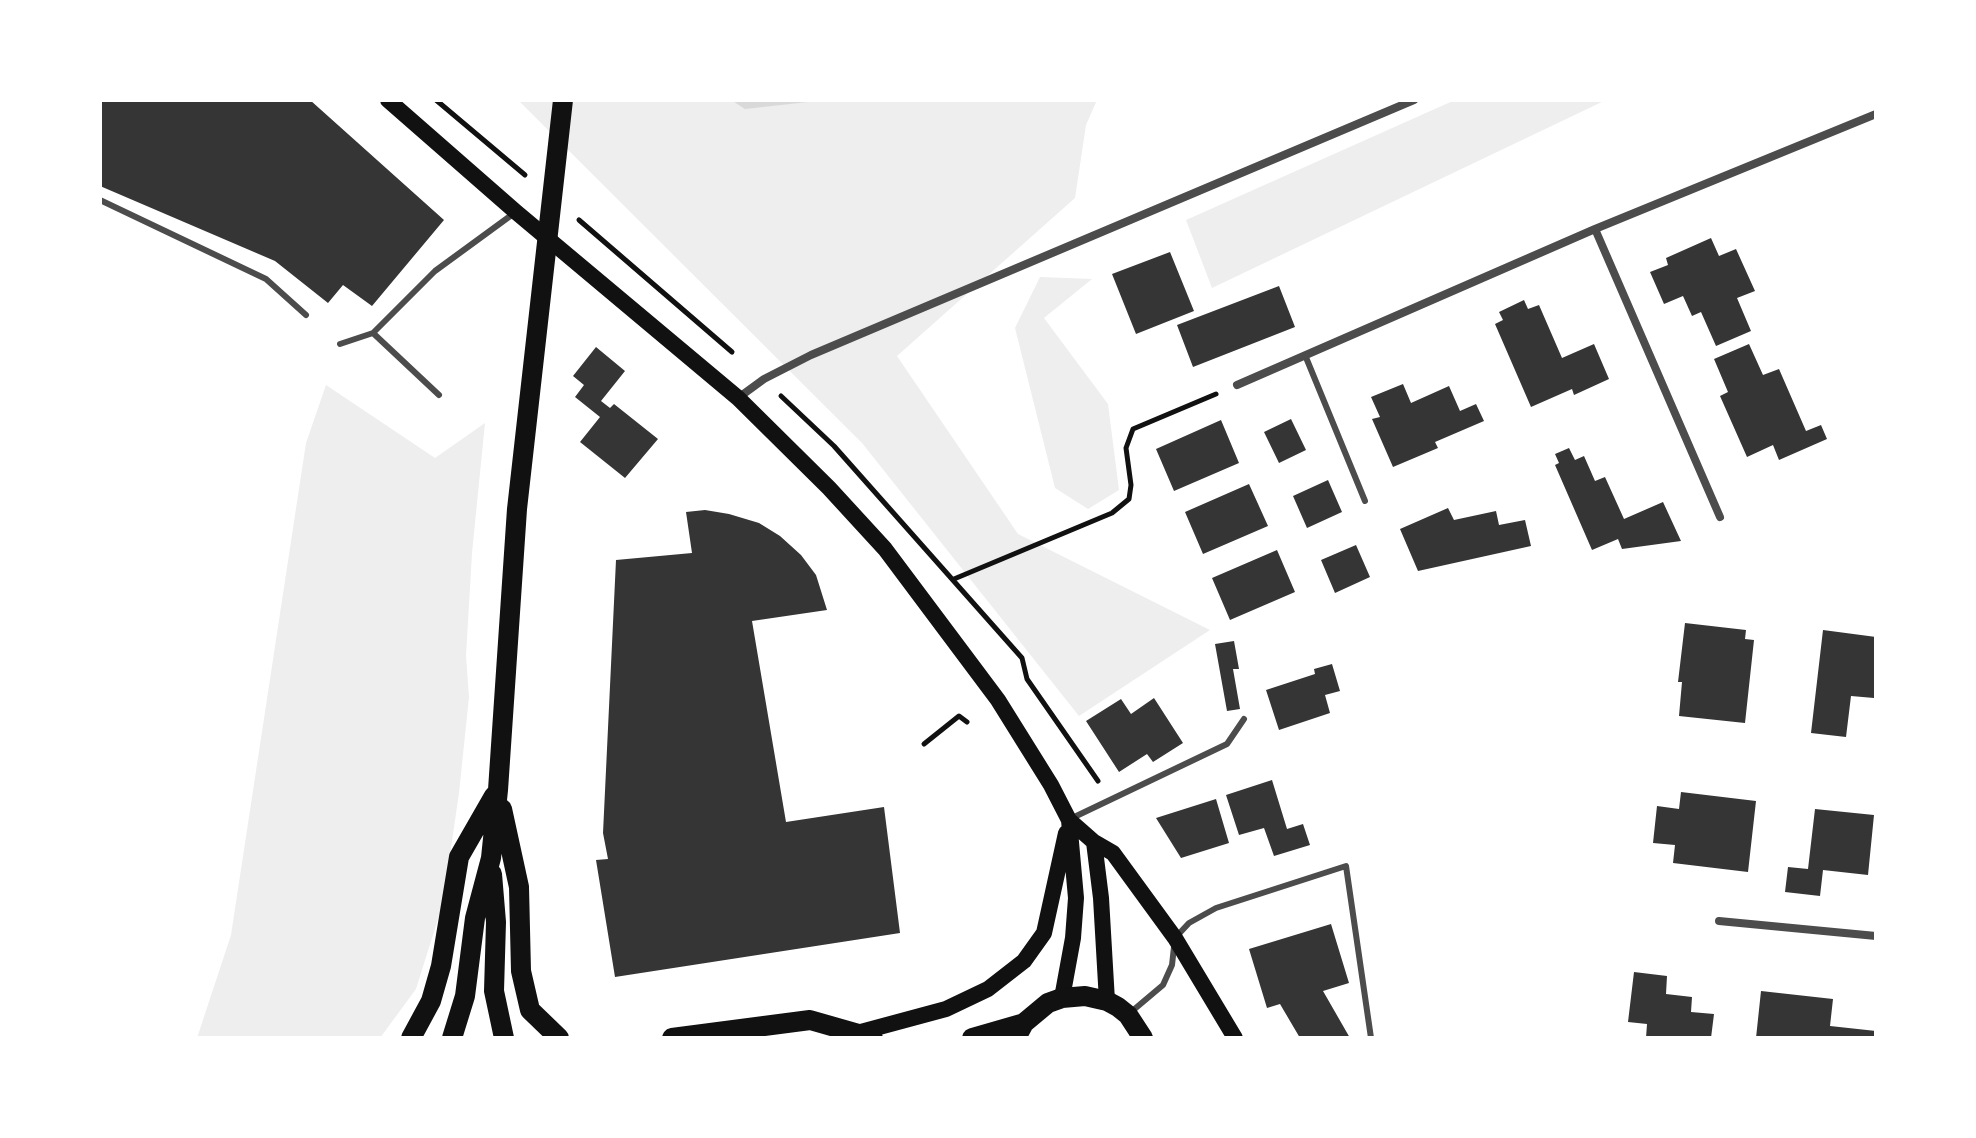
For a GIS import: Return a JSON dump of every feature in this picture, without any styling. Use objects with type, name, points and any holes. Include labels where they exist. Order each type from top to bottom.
[{"type":"main road","points":[[388,100],[738,398],[829,488],[885,549],[998,700],[1069,820],[1094,842],[1113,853],[1175,938],[1235,1038]]},
{"type":"main road","points":[[452,1038],[465,996],[475,918],[491,858],[517,509],[563,100]]},
{"type":"main road","points":[[411,1038],[431,1001],[441,966],[459,857],[498,790]]},
{"type":"main road","points":[[498,790],[519,887],[521,971],[530,1010],[559,1038]]},
{"type":"main road","points":[[1062,998],[1076,898],[1069,820]]},
{"type":"main road","points":[[672,1038],[810,1020],[858,1036],[946,1009],[988,989],[1024,961],[1044,933],[1069,820]]},
{"type":"main road","points":[[1094,842],[1101,898],[1107,1001]]},
{"type":"main road","points":[[491,858],[496,922],[494,991],[504,1038]]},
{"type":"main road","points":[[972,1038],[1020,1031],[1048,1003],[1085,996],[1107,1001],[1128,1015],[1143,1038]]},
{"type":"street","points":[[738,398],[764,379],[811,355],[1414,100]]},
{"type":"street","points":[[1237,385],[1595,229],[1876,114]]},
{"type":"street","points":[[1595,229],[1720,517]]},
{"type":"street","points":[[1719,921],[1876,936]]},
{"type":"lane","points":[[100,200],[266,279],[306,315]]},
{"type":"lane","points":[[340,344],[373,333],[435,271],[516,212]]},
{"type":"lane","points":[[373,333],[439,395]]},
{"type":"lane","points":[[1305,355],[1365,501]]},
{"type":"lane","points":[[1069,820],[1227,744],[1244,719]]},
{"type":"lane","points":[[1128,1015],[1163,985],[1172,965],[1175,938],[1189,923],[1216,908],[1346,866],[1371,1038]]},
{"type":"path","points":[[954,579],[1112,513],[1129,499],[1131,485],[1126,448],[1133,429],[1237,385]]},
{"type":"path","points":[[924,744],[959,716],[967,722]]},
{"type":"shaded area","points":[[518,100],[731,100],[745,108],[826,100],[1097,100],[1086,125],[1075,198],[897,356],[1018,534],[1210,630],[1079,716],[862,443]]},
{"type":"shaded area","points":[[731,100],[826,100],[745,109]]},
{"type":"shaded area","points":[[1455,100],[1606,100],[1212,288],[1186,220]]},
{"type":"shaded area","points":[[1040,277],[1092,279],[1044,318],[1108,404],[1119,490],[1088,509],[1055,488],[1015,328]]},
{"type":"shaded area","points":[[326,385],[435,458],[485,423],[472,553],[466,656],[469,697],[443,903],[416,989],[380,1038],[197,1038],[231,935],[306,443]]},
{"type":"building","points":[[100,100],[310,100],[444,220],[372,306],[343,285],[328,303],[275,261],[100,186]]},
{"type":"building","points":[[1711,238],[1719,256],[1736,249],[1755,291],[1737,298],[1751,331],[1716,346],[1701,312],[1692,316],[1683,296],[1664,304],[1650,272],[1668,265],[1666,258]]},
{"type":"building","points":[[1170,252],[1194,311],[1136,334],[1112,274]]},
{"type":"building","points":[[1279,286],[1295,327],[1193,367],[1177,325]]},
{"type":"building","points":[[1524,300],[1528,309],[1539,305],[1562,358],[1594,344],[1609,379],[1574,395],[1572,389],[1531,407],[1495,324],[1503,320],[1499,312]]},
{"type":"building","points":[[1749,344],[1763,375],[1779,369],[1806,431],[1821,425],[1827,439],[1779,460],[1773,445],[1747,457],[1720,396],[1728,392],[1714,359]]},
{"type":"building","points":[[596,347],[625,371],[601,401],[610,408],[614,404],[658,439],[625,478],[580,442],[600,417],[575,397],[584,385],[573,376]]},
{"type":"building","points":[[1403,384],[1411,403],[1449,386],[1460,411],[1476,404],[1484,421],[1435,442],[1438,448],[1393,467],[1372,419],[1380,417],[1371,397]]},
{"type":"building","points":[[1291,419],[1306,450],[1279,463],[1264,432]]},
{"type":"building","points":[[1221,420],[1239,463],[1174,491],[1156,449]]},
{"type":"building","points":[[1569,448],[1575,460],[1584,456],[1595,481],[1605,477],[1624,519],[1663,502],[1681,541],[1622,549],[1618,539],[1592,550],[1555,465],[1559,463],[1555,454]]},
{"type":"building","points":[[1328,480],[1342,512],[1307,528],[1293,496]]},
{"type":"building","points":[[1249,484],[1268,526],[1203,554],[1185,512]]},
{"type":"building","points":[[1448,508],[1454,520],[1496,511],[1499,525],[1525,520],[1531,546],[1418,571],[1400,529]]},
{"type":"building","points":[[705,510],[759,523],[801,555],[816,575],[827,610],[752,621],[786,822],[884,807],[900,933],[615,977],[596,860],[608,859],[603,833],[616,560],[692,553],[686,512]]},
{"type":"building","points":[[1356,545],[1370,577],[1335,593],[1321,560]]},
{"type":"building","points":[[1277,550],[1295,592],[1230,620],[1212,578]]},
{"type":"building","points":[[1685,623],[1746,630],[1745,639],[1754,640],[1745,723],[1679,716],[1682,682],[1678,682]]},
{"type":"building","points":[[1823,630],[1876,637],[1874,698],[1851,696],[1846,737],[1811,733]]},
{"type":"building","points":[[1234,641],[1239,669],[1233,669],[1240,709],[1227,711],[1215,644]]},
{"type":"building","points":[[1332,664],[1340,691],[1325,695],[1330,713],[1279,730],[1266,690],[1315,674],[1314,669]]},
{"type":"building","points":[[1154,698],[1183,743],[1153,762],[1147,754],[1119,772],[1086,721],[1121,699],[1131,714]]},
{"type":"building","points":[[1272,780],[1287,829],[1303,824],[1310,845],[1274,856],[1264,828],[1239,835],[1226,795]]},
{"type":"building","points":[[1681,792],[1756,801],[1748,872],[1673,863],[1675,845],[1653,843],[1657,806],[1679,809]]},
{"type":"building","points":[[1216,799],[1229,843],[1181,858],[1156,818]]},
{"type":"building","points":[[1815,809],[1874,815],[1868,875],[1823,870],[1820,896],[1785,892],[1788,867],[1808,869]]},
{"type":"building","points":[[1331,924],[1349,983],[1323,991],[1350,1038],[1300,1038],[1280,1004],[1267,1008],[1249,949]]},
{"type":"building","points":[[1634,972],[1667,976],[1666,994],[1692,997],[1691,1012],[1714,1014],[1711,1038],[1646,1038],[1647,1024],[1628,1022]]},
{"type":"building","points":[[1761,991],[1833,999],[1830,1026],[1876,1031],[1876,1038],[1756,1038]]}]
